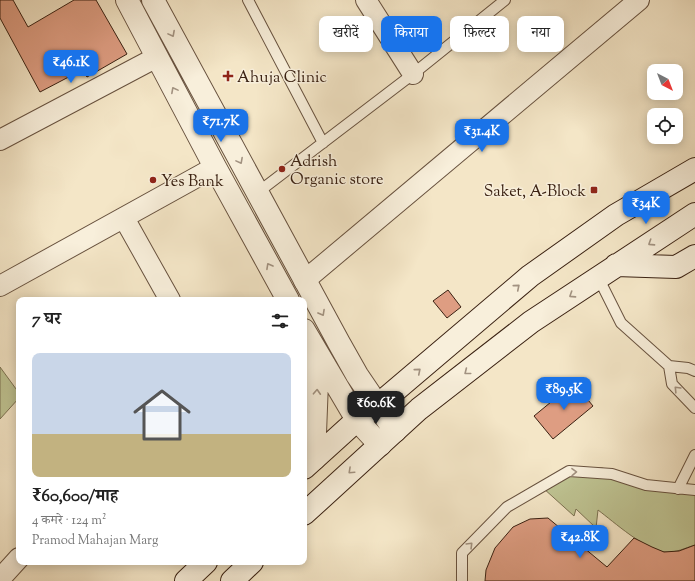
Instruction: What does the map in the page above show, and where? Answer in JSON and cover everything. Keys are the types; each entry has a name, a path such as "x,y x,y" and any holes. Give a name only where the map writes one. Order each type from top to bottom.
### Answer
{"main road":[{"path":"127,0 215,167 286,297"},
{"path":"154,0 304,282 357,375 378,405 387,438"},
{"path":"309,463 357,420 378,405 530,276 616,215 695,169"},
{"path":"307,511 419,410 531,322 695,214"},
{"path":"616,265 676,267 695,256"},
{"path":"307,336 357,420 387,438"},
{"path":"309,463 318,356"},
{"path":"186,581 203,565"},
{"path":"232,581 249,565"}],"street":[{"path":"366,0 413,74"},
{"path":"304,282 638,0"},
{"path":"0,140 157,57"},
{"path":"0,286 215,167"},
{"path":"124,218 168,297"},
{"path":"0,579 16,561"}],"lane":[{"path":"248,0 323,143"},
{"path":"257,193 413,74 505,0"},
{"path":"598,277 621,322 669,366 688,368 695,371"},
{"path":"669,366 672,384 695,408"},
{"path":"678,489 695,455"},
{"path":"462,581 462,553 507,507 569,471 612,474 646,485 695,490"}],"green space":[{"path":"0,367 16,389 16,401 0,419"},
{"path":"602,468 618,472 637,486 695,492 695,545 673,552 657,550 630,535 598,510 596,528 576,509 574,516 543,488 581,469"}],"building":[{"path":"0,0 13,0 28,27 74,0 96,0 127,54 87,77 82,70 40,92 0,18"},
{"path":"448,290 461,307 447,318 433,301"},
{"path":"574,383 593,406 553,439 534,416"},
{"path":"548,518 607,567 634,538 664,552 679,551 695,545 695,581 485,581 486,570 495,548 513,527 530,519"}],"place":[{"name":"Ahuja Clinic","path":"228,76"},
{"name":"Adrish Organic store","path":"282,169"},
{"name":"Yes Bank","path":"153,180"},
{"name":"Saket, A-Block","path":"594,190"}]}
